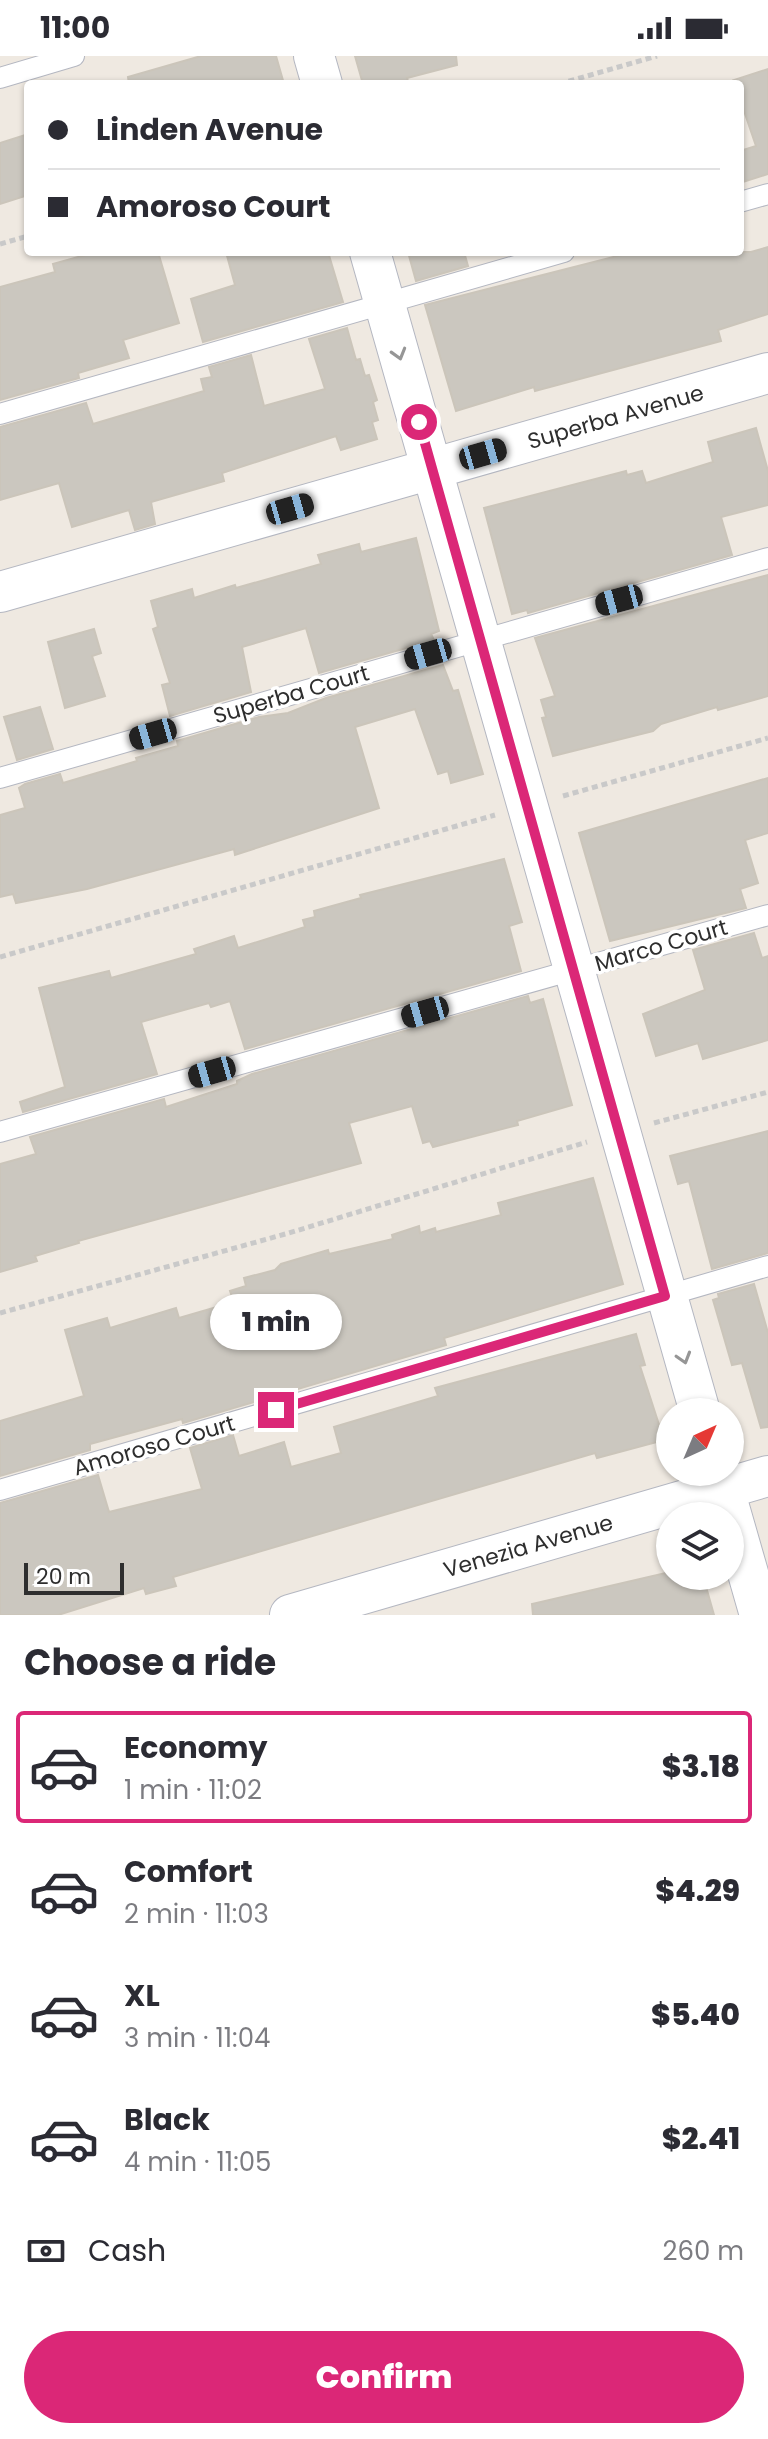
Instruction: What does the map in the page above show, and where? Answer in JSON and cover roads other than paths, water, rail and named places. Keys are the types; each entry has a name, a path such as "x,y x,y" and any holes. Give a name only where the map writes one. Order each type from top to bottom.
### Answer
{"street":[{"path":"314,56 321,80"},
{"path":"371,256 696,1398"},
{"name":"Superba Avenue","path":"0,592 768,373"},
{"name":"Venezia Avenue","path":"744,1478 768,1476"},
{"name":"Venezia Avenue","path":"290,1615 702,1486"},
{"path":"723,1486 760,1615"}],"lane":[{"path":"0,78 74,56"},
{"path":"744,201 768,194"},
{"path":"0,414 550,256"},
{"name":"Superba Court","path":"0,778 768,558"},
{"name":"Marco Court","path":"0,1132 768,915"},
{"name":"Amoroso Court","path":"0,1490 768,1266"}]}
